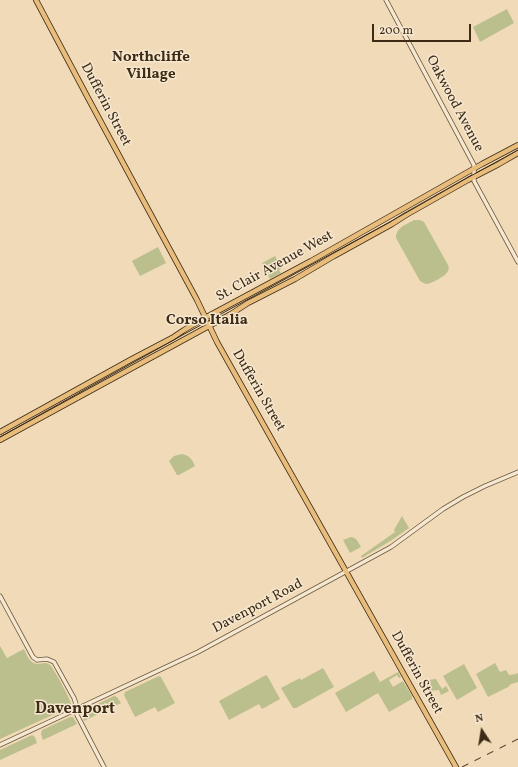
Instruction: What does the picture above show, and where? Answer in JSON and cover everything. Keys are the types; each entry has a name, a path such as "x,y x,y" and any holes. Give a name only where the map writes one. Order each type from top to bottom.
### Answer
{"main road":[{"name":"Dufferin Street","path":"36,0 206,318 220,347 456,767"},
{"name":"St. Clair Avenue West","path":"0,432 518,145"},
{"name":"St. Clair Avenue West","path":"0,440 244,305 295,279 518,153"}],"street":[{"name":"Oakwood Avenue","path":"386,0 472,160 475,168 474,181 518,262"},
{"name":"Davenport Road","path":"0,745 190,656 396,544 440,511 458,500 518,472"},
{"path":"0,596 34,659 47,659 54,662 74,698 77,715 104,767"}],"green space":[{"path":"507,9 514,23 480,42 473,27"},
{"path":"414,220 424,222 449,266 447,273 428,284 420,281 396,238 396,234 400,229"},
{"path":"158,247 166,263 140,276 132,261"},
{"path":"275,256 282,268 279,270 281,273 270,279 262,263"},
{"path":"182,454 190,458 195,466 177,475 169,461 174,456"},
{"path":"402,516 409,528 362,558 361,556 395,532 394,530"},
{"path":"351,537 356,539 361,547 350,553 343,540"},
{"path":"0,646 7,658 24,649 28,658 32,662 36,664 46,663 50,665 62,684 71,704 70,707 0,739"},
{"path":"495,663 500,672 506,670 509,675 518,673 518,682 511,684 488,697 476,674"},
{"path":"464,664 477,688 457,700 443,676"},
{"path":"323,668 334,687 296,708 293,708 281,688 300,678 301,680"},
{"path":"374,671 380,682 398,672 401,677 399,678 397,675 389,680 393,687 403,681 412,696 412,699 389,712 378,693 346,712 335,693"},
{"path":"266,675 280,699 262,709 259,704 229,720 219,701"},
{"path":"159,676 161,677 175,703 158,712 155,707 135,717 124,695 125,692"},
{"path":"436,679 442,689 446,686 449,691 441,695 439,690 429,691 428,680"},
{"path":"114,696 117,697 121,703 84,721 82,714 83,711"},
{"path":"73,717 77,724 43,740 41,734 42,730"},
{"path":"32,735 35,737 37,743 0,760 0,750"}],"tram line":[{"path":"0,437 518,150"}],"railway":[{"path":"462,767 518,739"}],"district":[{"name":"Northcliffe Village","path":"151,66"},
{"name":"Corso Italia","path":"207,321"},
{"name":"Davenport","path":"75,710"}]}
